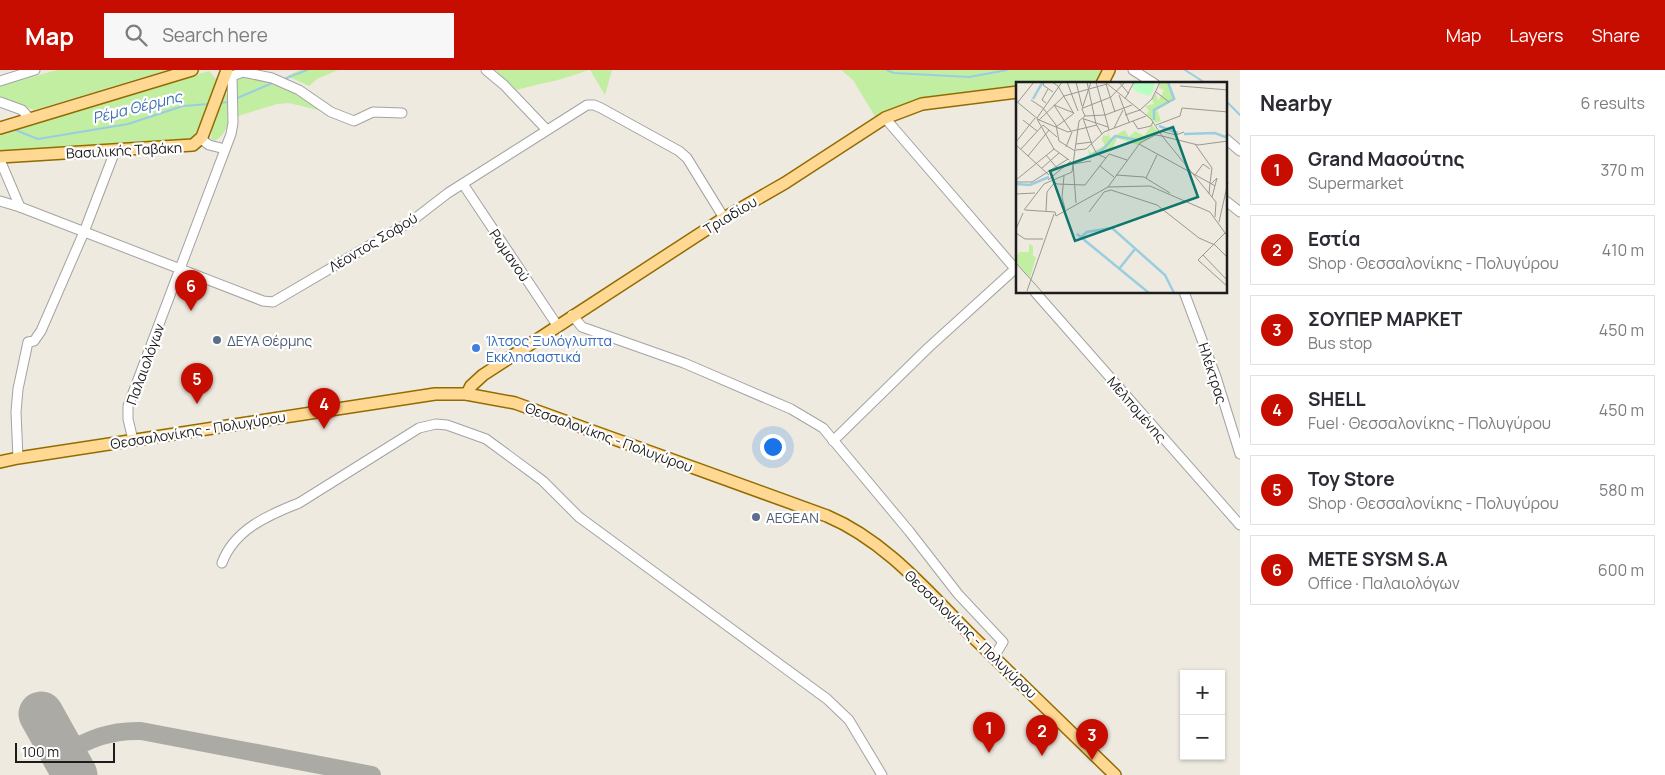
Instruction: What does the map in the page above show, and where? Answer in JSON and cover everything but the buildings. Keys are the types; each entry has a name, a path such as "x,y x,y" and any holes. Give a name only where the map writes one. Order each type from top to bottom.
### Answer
{"main road":[{"path":"0,128 192,70"},
{"name":"Βασιλικής Ταβάκη","path":"0,158 188,147 196,144 201,139 227,70"},
{"path":"1106,80 1115,70"},
{"name":"Τριαδίου","path":"467,394 471,386 482,375 572,315 886,118 922,104 1016,92"},
{"name":"Θεσσαλονίκης - Πολυγύρου","path":"0,462 435,394 467,394 527,407 845,524 882,549 1115,775"}],"street":[{"path":"0,81 35,70"},
{"path":"256,70 299,90 331,112 354,121 373,112 402,113"},
{"path":"486,70 504,85 546,129"},
{"path":"1133,70 1152,82"},
{"name":"Παλαιολόγων","path":"133,440 128,418 128,406 225,149 233,123 232,76 239,72 268,77"},
{"path":"0,102 22,110 26,120"},
{"name":"Λέοντος Σοφού","path":"0,201 263,301 273,302 414,220 463,184 546,129 587,105 594,105 679,151 687,158 724,218"},
{"path":"833,441 928,348 1016,271 886,118"},
{"path":"201,139 209,146 225,149"},
{"path":"1228,141 1240,151"},
{"path":"18,458 16,412 18,389 28,342 34,341 41,332 84,232 115,151"},
{"path":"0,158 20,207"},
{"path":"0,186 9,180"},
{"name":"Ρωμανού","path":"463,184 557,325"},
{"path":"1228,203 1240,212"},
{"name":"Μελπομένης","path":"1037,294 1240,525"},
{"name":"Ηλέκτρας","path":"1185,294 1216,377 1240,454"},
{"path":"572,315 582,327 684,364 791,409 824,428 958,594 1003,642 994,657"},
{"path":"222,563 227,549 238,537 258,522 277,511 299,502 419,428 436,424 447,425 486,438 543,480 580,517 827,700 848,720 882,775"}],"green space":[{"path":"57,70 167,70 34,110 0,98 0,86"},
{"path":"300,70 338,70 317,79 309,86 287,76"},
{"path":"495,70 588,70 517,90"},
{"path":"590,70 612,70 605,95"},
{"path":"841,70 1106,70 1097,82 1016,82 1016,88 913,100 876,118 853,80"},
{"path":"209,71 216,79 213,93 202,122 188,140 0,151 0,134"},
{"path":"241,76 284,88 304,98 322,111 289,103 277,104 238,116 236,79"},
{"path":"224,92 230,103 230,118 220,138 214,141 211,139 213,122"}],"waterway":[{"name":"Ρέμα Θέρμης","path":"284,79 307,70"},
{"name":"Ρέμα Θέρμης","path":"887,70 894,73 969,77 1007,70"},
{"path":"1185,70 1204,82"},
{"name":"Ρέμα Θέρμης","path":"235,99 275,82"},
{"name":"Ρέμα Θέρμης","path":"219,103 229,102"},
{"path":"1228,103 1240,115"},
{"name":"Ρέμα Θέρμης","path":"13,129 38,139 128,124 183,106 209,104"}],"taxiway":[{"path":"63,754 100,736 119,732 141,731 372,775"}],"runway":[{"path":"41,714 75,775"}],"place":[{"name":"METE SYSM S.A","path":"191,311"},
{"name":"ΔΕΥΑ Θέρμης","path":"217,340"},
{"name":"Ίλτσος Ξυλόγλυπτα Εκκλησιαστικά","path":"476,348"},
{"name":"Toy Store","path":"197,404"},
{"name":"SHELL","path":"324,429"},
{"name":"AEGEAN","path":"756,517"},
{"name":"Grand Μασούτης","path":"989,753"},
{"name":"Εστία","path":"1042,756"},
{"name":"ΣΟΥΠΕΡ ΜΑΡΚΕΤ","path":"1092,760"}]}
